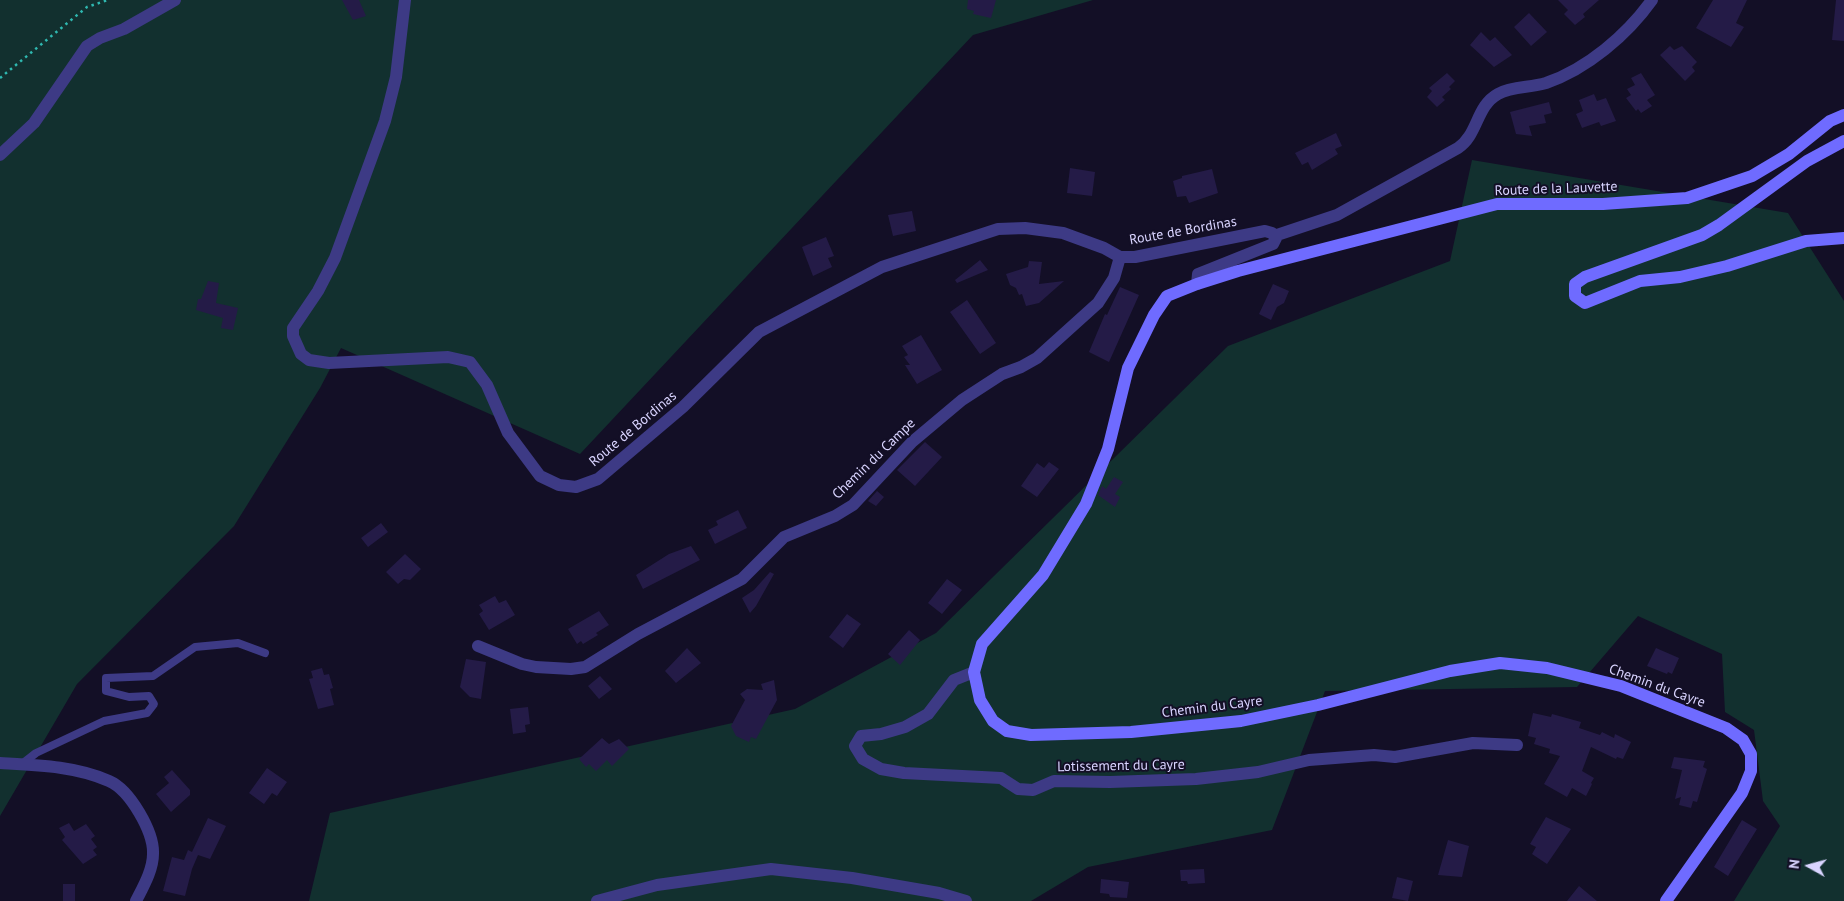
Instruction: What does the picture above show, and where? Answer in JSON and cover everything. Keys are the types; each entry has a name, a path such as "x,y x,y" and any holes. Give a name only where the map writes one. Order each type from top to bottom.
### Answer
{"street":[{"path":"0,155 34,123 87,46 100,38 124,29 175,0"},
{"name":"Route de Bordinas","path":"405,0 396,77 385,121 335,258 318,291 293,328 296,345 301,354 309,360 329,363 448,357 470,362 487,385 508,433 540,476 548,482 576,487 598,479 683,407 759,332 882,267 979,234 998,229 1025,228 1063,233 1104,248 1120,257 1134,257 1189,244 1265,231 1274,236"},
{"path":"1197,284 1198,274 1273,244 1274,236 1337,215 1458,148 1471,135 1486,104 1497,94 1545,83 1576,70 1610,45 1652,0"},
{"name":"Route de la Lauvette","path":"1197,284 1238,271 1497,204 1603,204 1687,198 1728,185 1769,167 1818,133 1830,121 1844,115"},
{"path":"1844,141 1807,162 1702,235 1585,276 1575,284 1575,296 1585,303 1640,281 1680,277 1727,266 1806,241 1844,238"},
{"name":"Chemin du Campe","path":"478,646 522,664 536,667 571,669 585,667 638,634 742,579 784,537 835,516 853,504 912,442 962,400 1002,374 1021,367 1037,358 1098,303 1114,278 1120,257"},
{"name":"Chemin du Cayre","path":"1197,284 1167,296 1154,315 1128,368 1108,449 1086,504 1043,575 982,644 974,672 980,700 993,721 1007,731 1032,735 1131,732 1241,721 1318,705 1450,672 1500,663 1547,668 1621,686 1726,728 1743,740 1751,754 1751,771 1742,792 1666,901"},
{"name":"Lotissement du Cayre","path":"974,672 954,680 928,714 905,727 881,734 861,736 856,746 862,759 880,769 896,772 1001,778 1018,789 1033,790 1054,781 1110,782 1196,779 1258,772 1309,760 1374,755 1395,757 1473,743 1517,745"},
{"path":"0,763 51,766 85,773 111,782 126,794 144,822 153,854 146,879 136,901"},
{"path":"597,901 657,885 771,869 852,878 939,893 966,901"}],"lane":[{"path":"22,764 36,753 104,720 147,713 154,704 149,696 129,697 106,691 106,678 153,676 195,647 238,644 265,653"}],"path":[{"path":"0,78 87,7 108,0"}],"green space":[{"path":"0,0 1093,0 973,35 580,454 341,348 320,388 234,526 77,684 0,816"},
{"path":"1472,160 1788,213 1844,301 1844,901 1734,901 1780,826 1763,801 1754,730 1725,712 1722,654 1638,616 1577,687 1325,691 1272,830 1088,867 1031,901 309,901 330,813 795,709 936,633 1228,346 1450,261"}],"building":[{"path":"342,0 359,0 366,16 353,20"},
{"path":"968,0 996,0 991,18 973,14 974,11 967,9"},
{"path":"1558,0 1599,0 1583,14 1585,17 1575,25 1564,14 1568,10"},
{"path":"1713,0 1747,0 1736,23 1744,27 1731,47 1696,28"},
{"path":"1836,0 1844,0 1844,41 1832,40"},
{"path":"1529,13 1547,32 1531,46 1514,27"},
{"path":"1481,32 1490,41 1495,37 1512,55 1494,67 1470,45"},
{"path":"1670,46 1674,50 1682,46 1697,62 1692,67 1695,71 1685,81 1660,55"},
{"path":"1447,73 1455,81 1449,87 1451,89 1442,97 1445,100 1437,107 1427,97 1432,91 1429,88"},
{"path":"1641,73 1655,95 1647,100 1652,106 1641,113 1638,109 1636,111 1626,98 1631,95 1627,89 1635,85 1631,78"},
{"path":"1594,94 1597,101 1606,98 1616,121 1601,126 1599,122 1582,128 1576,114 1583,111 1579,100"},
{"path":"1549,102 1552,113 1544,115 1546,123 1529,126 1532,136 1516,134 1510,112"},
{"path":"1336,133 1342,146 1335,149 1338,154 1312,170 1308,162 1302,165 1295,153"},
{"path":"1070,168 1095,172 1092,196 1067,193"},
{"path":"1212,169 1218,193 1189,203 1186,196 1177,197 1173,181 1182,178 1182,176"},
{"path":"912,211 916,231 893,236 888,215"},
{"path":"826,237 834,256 828,258 832,267 813,276 802,247"},
{"path":"980,260 988,270 957,283 955,280"},
{"path":"1029,261 1042,262 1039,284 1064,281 1039,303 1026,306 1022,294 1019,295 1016,288 1010,285 1006,274 1028,267"},
{"path":"208,281 219,283 216,303 238,308 233,330 221,328 223,318 196,310 198,299 201,299"},
{"path":"1273,284 1289,291 1284,303 1277,307 1271,320 1259,314"},
{"path":"1120,287 1139,295 1109,362 1089,352 1105,314 1107,315"},
{"path":"967,300 996,343 980,354 950,312"},
{"path":"921,335 942,370 917,384 905,365 910,365 904,357 908,355 902,346"},
{"path":"925,442 942,457 915,486 897,470"},
{"path":"1049,462 1059,469 1037,497 1021,486 1037,463 1044,468"},
{"path":"1114,477 1123,482 1115,494 1120,497 1115,507 1098,495 1102,486 1106,489"},
{"path":"877,491 884,497 876,506 868,501"},
{"path":"738,510 747,528 715,544 708,530 718,525 716,521"},
{"path":"381,523 388,532 368,547 361,538"},
{"path":"691,546 700,560 643,589 636,575 669,554"},
{"path":"405,554 421,569 410,580 404,579 398,584 386,572"},
{"path":"770,572 774,574 750,613 742,598 754,590"},
{"path":"947,579 962,590 942,614 928,603"},
{"path":"495,596 499,603 506,600 515,615 489,630 479,614 483,611 479,605"},
{"path":"599,611 609,625 596,633 598,635 583,644 581,641 577,644 568,629"},
{"path":"847,614 861,624 843,648 829,637"},
{"path":"909,630 920,640 900,665 888,654"},
{"path":"687,648 701,663 676,683 665,671"},
{"path":"1656,648 1679,658 1672,674 1668,672 1667,674 1647,666"},
{"path":"466,659 486,662 481,699 470,697 460,687"},
{"path":"322,668 324,675 329,674 333,688 330,689 334,705 318,709 309,679 313,678 311,671"},
{"path":"600,676 612,689 599,699 588,686"},
{"path":"774,680 777,700 756,739 751,737 749,742 736,736 731,726 745,700 740,694 747,689 763,690 761,684"},
{"path":"528,707 530,724 525,725 526,732 513,734 510,709"},
{"path":"1533,713 1551,717 1552,714 1581,722 1579,728 1600,735 1602,732 1614,738 1615,734 1631,742 1623,759 1617,757 1616,759 1591,747 1582,771 1594,778 1592,784 1586,796 1572,788 1567,797 1544,784 1560,756 1549,753 1550,749 1534,744 1536,738 1528,736"},
{"path":"602,738 609,744 619,739 629,749 612,766 607,760 596,771 589,764 586,767 579,759"},
{"path":"1674,757 1705,761 1703,767 1707,769 1697,802 1693,801 1691,808 1679,805 1681,797 1675,799 1682,770 1671,768"},
{"path":"267,768 287,782 277,796 272,793 264,804 249,793"},
{"path":"172,770 190,790 190,795 171,812 156,794 169,783 164,777"},
{"path":"1546,817 1571,829 1547,864 1532,854 1536,847 1530,844"},
{"path":"208,818 226,826 210,859 198,855 185,896 163,891 172,857 184,860 188,850 192,852"},
{"path":"1742,820 1757,829 1728,876 1714,867"},
{"path":"69,823 74,831 86,824 95,836 91,839 97,847 93,850 97,855 83,864 62,840 65,837 59,828"},
{"path":"1448,840 1469,846 1462,877 1438,875"},
{"path":"1204,869 1205,883 1188,884 1187,881 1181,881 1180,870"},
{"path":"1397,877 1413,881 1408,901 1392,898"},
{"path":"1101,879 1129,882 1127,898 1110,897 1109,894 1100,893"},
{"path":"63,884 75,884 75,901 63,901"},
{"path":"1579,886 1597,901 1567,901"}]}
